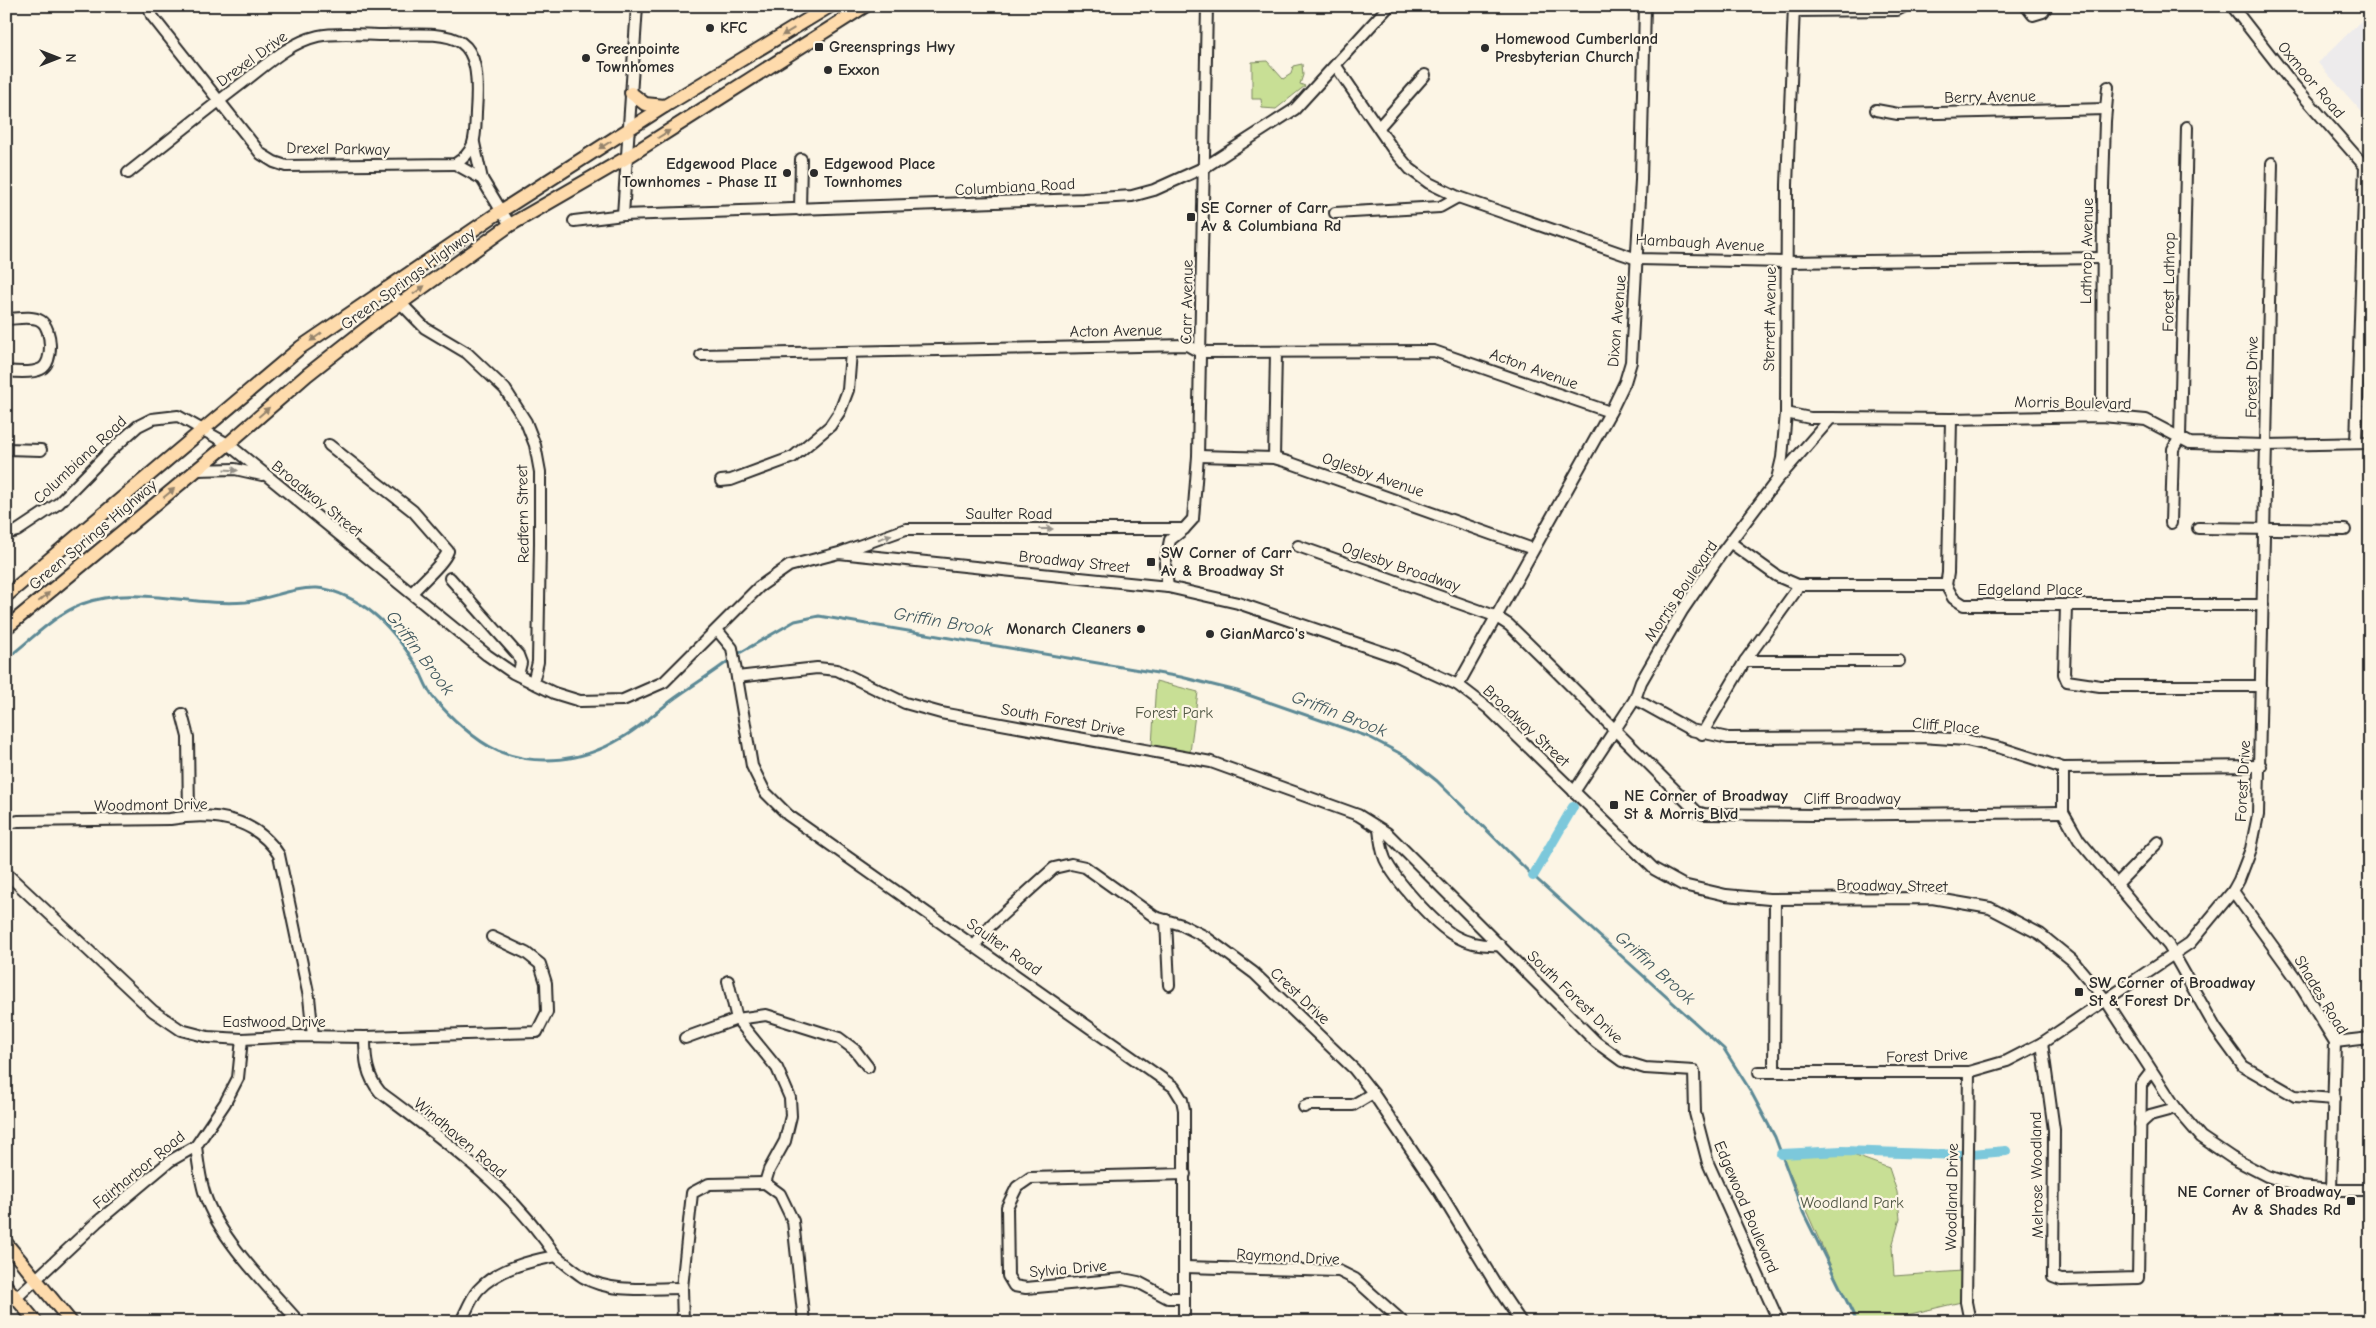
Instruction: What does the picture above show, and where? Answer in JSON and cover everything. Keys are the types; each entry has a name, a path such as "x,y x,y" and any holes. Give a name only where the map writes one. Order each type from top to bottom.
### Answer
{"main road":[{"name":"Green Springs Highway","path":"6,596 301,347 501,211 665,106 830,6"},
{"name":"Green Springs Highway","path":"6,628 228,444 307,375 401,303 510,225 626,158 865,6"},
{"path":"631,93 645,104 665,106"},
{"path":"6,1243 71,1322"},
{"path":"6,1286 36,1322"}],"street":[{"name":"Drexel Parkway","path":"148,6 158,24 218,102 261,154 274,162 286,166 455,164 466,158"},
{"path":"623,215 638,6"},
{"name":"Carr Avenue","path":"1168,587 1165,564 1170,540 1184,530 1192,519 1198,456 1207,6"},
{"name":"Columbiana Road","path":"574,221 623,215 800,210 1132,196 1154,190 1205,167 1295,109 1389,6"},
{"name":"Dixon Avenue","path":"1458,685 1626,382 1631,362 1641,180 1645,6"},
{"path":"1794,8 1897,10 1905,6"},
{"path":"2026,6 2033,15 2043,12 2047,6"},
{"name":"Oxmoor Road","path":"2232,6 2292,83 2367,168"},
{"name":"Sterrett Avenue","path":"1777,480 1782,458 1786,413 1786,262 1794,8"},
{"name":"Drexel Drive","path":"128,173 292,45 318,36 437,34 459,41 474,58 478,82 474,143 482,179"},
{"name":"Hambaugh Avenue","path":"1336,66 1392,148 1410,169 1429,183 1458,197 1637,258 1786,262 2102,258"},
{"path":"1379,127 1425,75"},
{"name":"Lathrop Avenue","path":"2102,416 2102,258 2108,88"},
{"name":"Berry Avenue","path":"1876,110 1898,114 2106,109"},
{"name":"Forest Lathrop","path":"2171,523 2173,449 2180,437 2188,127"},
{"name":"Drexel Drive","path":"466,158 474,143"},
{"path":"800,159 800,210"},
{"name":"Forest Drive","path":"1759,1072 1969,1072 2007,1061 2042,1043 2105,999 2174,956 2190,943 2233,891 2253,840 2258,815 2261,766 2272,163"},
{"name":"Drexel Parkway","path":"455,164 482,179"},
{"path":"2356,443 2367,168"},
{"path":"482,179 510,225"},
{"path":"1335,213 1440,207 1458,197"},
{"name":"Redfern Street","path":"386,288 425,328 467,353 505,389 526,422 535,446 540,472 540,543 538,662 533,683"},
{"path":"6,319 33,318 41,321 49,331 51,344 47,364 41,369 6,371"},
{"name":"Acton Avenue","path":"701,354 1190,345 1200,352 1434,351 1610,412"},
{"path":"721,481 731,480 793,457 830,426 840,411 848,390 851,352"},
{"path":"1274,458 1276,352"},
{"name":"Morris Boulevard","path":"1786,413 1810,418 1951,419 2102,416 2146,420 2190,443 2266,445 2370,443"},
{"name":"Columbiana Road","path":"6,534 17,531 59,503 108,453 138,426 152,419 178,416 202,430"},
{"name":"Morris Boulevard","path":"1574,792 1615,730 1622,715 1635,699 1641,682 1682,611 1721,554 1777,480 1831,418"},
{"path":"1731,543 1777,576 1798,585 1946,585 1948,573 1951,419"},
{"name":"Broadway Street","path":"202,430 228,444 264,476 412,593 486,655 533,683 580,701 623,700 664,682 759,588 788,566 839,553 1168,587 1238,602 1397,657 1458,685 1488,708 1654,869 1683,885 1726,895 1774,899 1932,898 1990,908 2040,934 2072,960 2105,999 2176,1108 2201,1137 2232,1158 2267,1176 2301,1187 2331,1190 2370,1190"},
{"path":"329,445 413,511 448,551 445,560 428,573 412,593"},
{"path":"6,449 41,450"},
{"name":"Oglesby Avenue","path":"1198,456 1274,458 1401,500 1533,548"},
{"path":"197,470 235,469 264,476"},
{"path":"2198,528 2345,530"},
{"name":"Saulter Road","path":"839,553 906,529 1184,530"},
{"name":"Oglesby Broadway","path":"1298,546 1495,616 1509,625 1615,730"},
{"path":"450,578 518,656 521,663 518,675"},
{"path":"1702,734 1745,661 1795,592 1798,585"},
{"name":"Edgeland Place","path":"1946,585 1953,598 1964,605 2263,605"},
{"path":"2066,606 2064,674 2067,681 2100,686 2261,686"},
{"name":"Saulter Road","path":"717,630 732,648 752,766 765,792 788,815 1174,1086 1182,1100 1184,1110 1184,1322"},
{"path":"1745,661 1899,661"},
{"name":"South Forest Drive","path":"736,672 817,668 837,670 905,703 941,714 1211,762 1358,815 1379,829 1500,945 1596,1042 1622,1061 1644,1068 1694,1072"},
{"name":"Cliff Place","path":"1635,699 1691,730 1702,734 1728,738 1921,737 1966,740 2001,748 2063,768 2261,766"},
{"path":"182,714 188,737 189,816"},
{"name":"Cliff Broadway","path":"1615,730 1697,812 1704,814 1854,815 2063,812"},
{"path":"2063,768 2063,812 2079,840 2169,946 2216,1029 2243,1066 2295,1096 2334,1099"},
{"name":"Woodmont Drive","path":"6,824 18,821 170,819 189,816 243,822 270,841 279,855 309,997 313,1036"},
{"path":"1379,829 1380,843 1392,871 1442,927 1455,936 1473,944 1500,945"},
{"path":"2117,884 2158,842"},
{"name":"Crest Drive","path":"975,945 990,925 1054,868 1071,864 1085,867 1120,890 1149,913 1182,925 1204,936 1254,973 1341,1055 1373,1093 1439,1191 1521,1322"},
{"name":"Eastwood Drive","path":"6,874 153,1011 181,1030 208,1037 242,1039 537,1032 547,1012 546,983 540,964 526,953 492,937"},
{"name":"Shades Road","path":"2233,891 2290,969 2335,1042 2331,1190"},
{"path":"1774,899 1774,1072"},
{"path":"1166,920 1169,985"},
{"path":"728,981 738,1019 777,1068 790,1098 791,1116 785,1141 769,1170 765,1184"},
{"path":"685,1038 738,1019 766,1015 839,1038 854,1050 868,1067"},
{"name":"Windhaven Road","path":"365,1037 366,1064 371,1082 380,1092 455,1149 494,1184 541,1234 556,1256 584,1278 601,1285 620,1288 682,1288"},
{"path":"2335,1042 2370,1038"},
{"name":"Fairharbor Road","path":"16,1298 98,1222 170,1161 196,1146 225,1103 238,1078 242,1039"},
{"name":"Melrose Woodland","path":"2042,1043 2054,1130 2053,1277 2062,1280 2138,1278 2140,1124"},
{"name":"Edgewood Boulevard","path":"1694,1072 1695,1113 1708,1163 1779,1322"},
{"name":"Woodland Drive","path":"1969,1072 1966,1302 1970,1322"},
{"path":"2140,1124 2141,1085 2151,1072"},
{"path":"1304,1107 1309,1105 1353,1105 1373,1093"},
{"path":"2140,1124 2150,1115 2176,1108"},
{"path":"196,1146 205,1197 216,1218 232,1244 299,1322"},
{"name":"Sylvia Drive","path":"1184,1298 1168,1298 1138,1282 1123,1280 1026,1288 1014,1286 1008,1276 1006,1253 1007,1208 1017,1187 1030,1178 1185,1174"},
{"path":"683,1322 682,1288 692,1192 709,1184 765,1184 780,1194 793,1221 804,1322"},
{"path":"461,1322 477,1291 499,1274 528,1261 556,1256"},
{"name":"Raymond Drive","path":"1184,1267 1339,1271 1355,1279 1403,1322"}],"shaded area":[{"path":"2370,12 2370,121 2318,63"}],"green space":[{"path":"1267,61 1283,79 1291,74 1293,66 1302,64 1303,75 1300,84 1305,86 1276,109 1262,108 1261,99 1252,99 1252,62"},
{"name":"Forest Park","path":"1156,681 1198,692 1190,752 1152,746"},
{"name":"Woodland Park","path":"1842,1151 1889,1168 1897,1192 1900,1218 1892,1247 1894,1276 1962,1271 1961,1302 1894,1318 1895,1322 1857,1322 1781,1154"}],"waterway":[{"name":"Griffin Brook","path":"6,659 62,615 82,604 102,598 142,596 225,603 246,602 299,589 324,589 355,601 380,619 415,663 433,697 446,712 480,741 489,747 513,756 545,760 576,757 620,739 731,659"},
{"name":"Griffin Brook","path":"736,655 795,621 819,616 1181,677 1237,691 1369,737 1407,757 1437,781 1530,873 1724,1049 1750,1090 1775,1137 1803,1212 1857,1322"},
{"path":"1533,876 1573,807"},
{"path":"1781,1154 1842,1151 1961,1155 2006,1151"}],"place":[{"name":"KFC","path":"710,28"},
{"name":"Greensprings Hwy","path":"819,47"},
{"name":"Homewood Cumberland Presbyterian Church","path":"1485,48"},
{"name":"Greenpointe Townhomes","path":"586,58"},
{"name":"Exxon","path":"828,70"},
{"name":"Edgewood Place Townhomes - Phase II","path":"787,173"},
{"name":"Edgewood Place Townhomes","path":"814,173"},
{"name":"SE Corner of Carr Av & Columbiana Rd","path":"1191,217"},
{"name":"SW Corner of Carr Av & Broadway St","path":"1151,562"},
{"name":"Monarch Cleaners","path":"1141,629"},
{"name":"GianMarco's","path":"1210,634"},
{"name":"NE Corner of Broadway St & Morris Blvd","path":"1614,805"},
{"name":"SW Corner of Broadway St & Forest Dr","path":"2079,992"},
{"name":"NE Corner of Broadway Av & Shades Rd","path":"2351,1201"}]}
